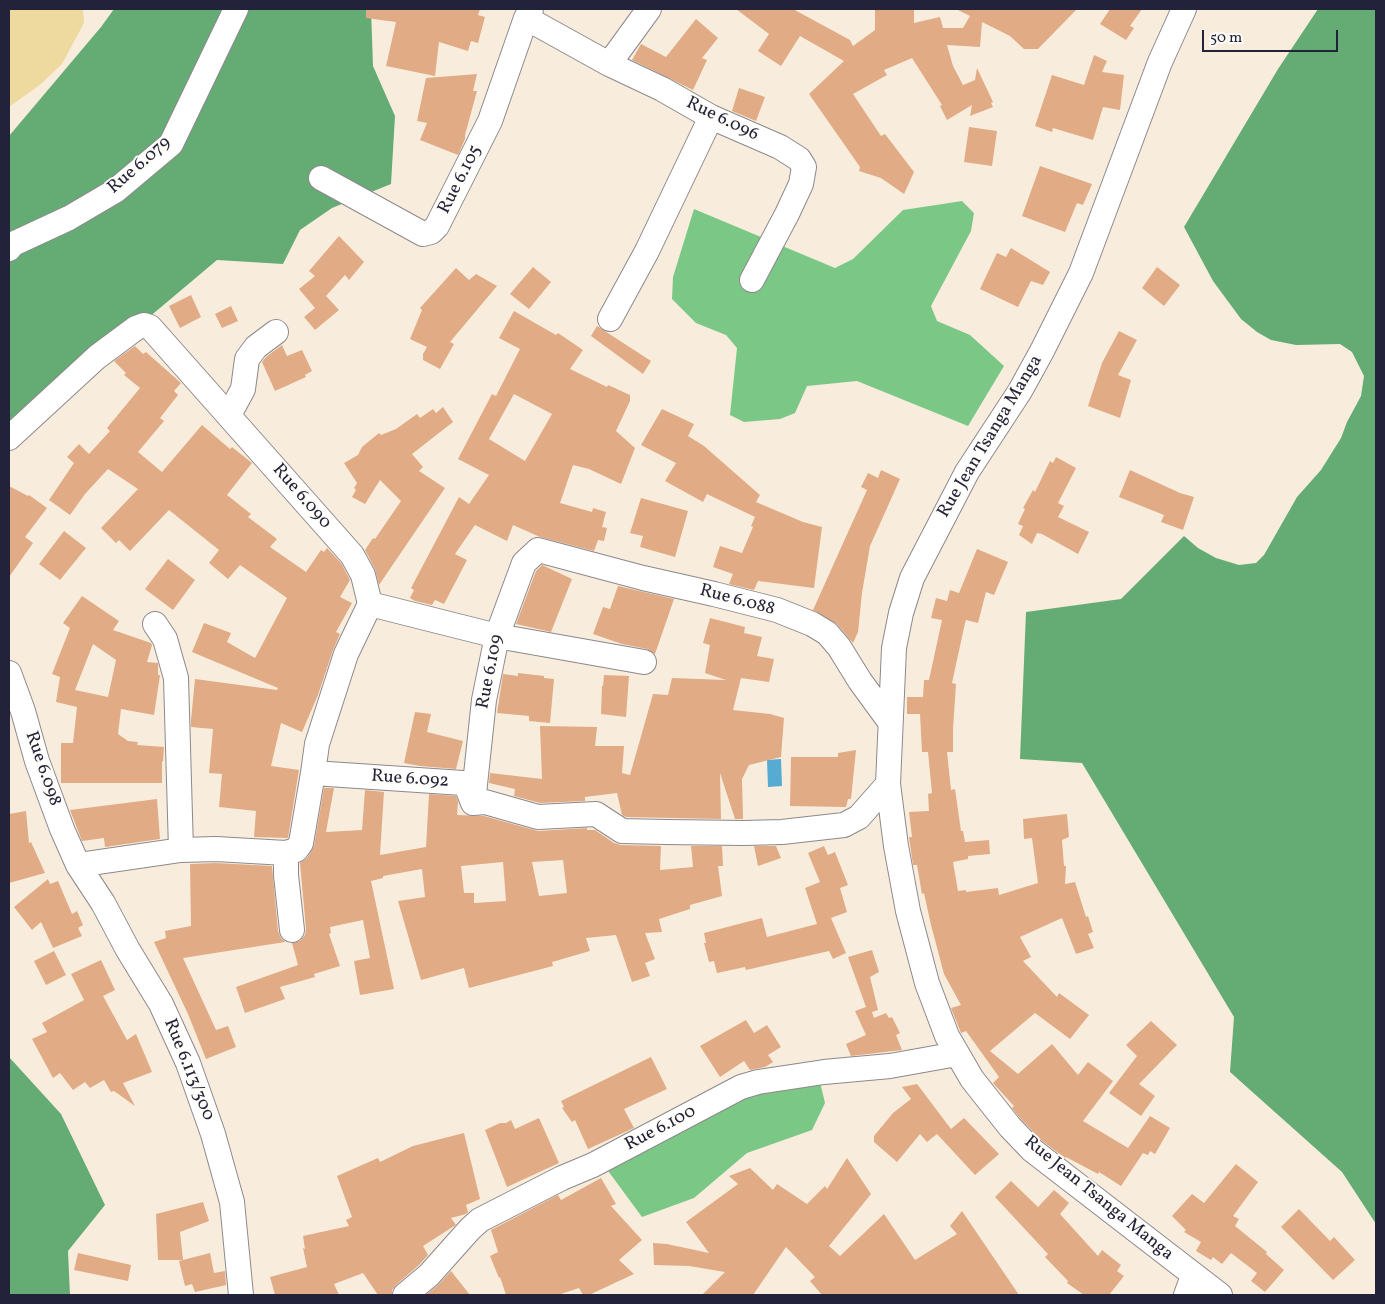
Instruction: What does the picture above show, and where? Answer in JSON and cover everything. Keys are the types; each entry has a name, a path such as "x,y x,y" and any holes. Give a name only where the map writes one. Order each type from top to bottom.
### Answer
{"street":[{"name":"Rue 6.079","path":"9,249 13,244 69,218 115,191 171,144 236,9"},
{"path":"608,64 649,9"},
{"name":"Rue Jean Tsanga Manga","path":"1184,9 1160,62 1081,273 1029,375 967,472 912,578 900,613 894,648 888,784 896,846 908,911 927,983 947,1036 972,1079 1010,1128 1032,1150 1190,1285 1220,1295"},
{"name":"Rue 6.096","path":"529,13 608,64 662,89 712,117 780,147 799,159 804,167 800,184 752,280"},
{"name":"Rue 6.105","path":"321,178 423,234 431,232 437,226 490,121 529,13"},
{"path":"610,319 647,251 712,117"},
{"name":"Rue 6.090","path":"9,438 97,357 136,328 144,325 150,327 352,555 363,575 370,604"},
{"path":"229,415 243,389 247,359 256,347 276,332"},
{"name":"Rue 6.088","path":"538,550 643,578 777,610 812,624 827,633 839,647 860,681 890,722"},
{"name":"Rue 6.109","path":"473,803 484,700 496,636 524,563 538,550"},
{"path":"78,865 181,850 216,849 286,853 296,850 301,843 317,744 346,654 370,604 496,636 644,662"},
{"path":"155,624 164,639 176,678 181,850"},
{"name":"Rue 6.098","path":"9,673 23,711 37,761 62,829 78,865"},
{"name":"Rue 6.092","path":"313,773 463,783 473,803"},
{"path":"473,803 484,802 538,817 596,814 622,831 782,832 834,827 852,822 859,817 888,784"},
{"path":"286,853 286,875 292,930"},
{"name":"Rue 6.113/300","path":"78,865 103,903 128,950 162,1004 188,1063 213,1134 232,1202 241,1295"},
{"name":"Rue 6.100","path":"405,1295 430,1275 480,1220 562,1178 593,1165 741,1086 824,1072 890,1066 957,1054"}],"green space":[{"path":"114,9 371,9 373,66 395,116 391,184 332,208 300,230 283,264 217,260 9,435 9,136"},
{"path":"1318,9 1376,9 1376,1224 1342,1172 1230,1072 1234,1017 1082,763 1020,759 1026,612 1121,599 1184,536 1198,548 1216,558 1239,565 1256,563 1264,555 1297,497 1321,470 1341,438 1361,396 1364,376 1352,352 1340,344 1296,345 1271,340 1241,319 1213,281 1184,227 1278,69"},
{"path":"962,201 974,213 971,231 931,306 937,321 970,335 1004,366 968,426 857,381 807,386 795,413 780,419 744,422 730,415 737,348 726,335 696,323 672,299 673,277 694,209 835,268 853,259 903,210"},
{"path":"9,1057 61,1114 105,1205 68,1251 70,1295 9,1295"},
{"path":"819,1078 825,1103 812,1130 747,1153 694,1198 642,1217 603,1164 747,1089"}],"sand":[{"path":"9,9 78,9 83,10 84,23 62,64 41,84 9,107"}],"water":[{"path":"781,759 782,786 768,787 767,760"}],"building":[{"path":"366,9 480,9 478,15 485,17 478,43 471,41 468,51 439,42 435,76 386,66 396,22 366,18"},
{"path":"736,9 793,9 850,40 853,46 875,30 875,9 914,9 914,23 940,17 943,28 963,28 970,16 956,9 1077,9 1038,49 1024,49 1010,36 982,22 980,47 947,45 953,66 963,85 975,80 977,68 993,102 991,103 993,107 970,116 972,105 947,120 940,106 942,105 912,58 884,70 887,75 853,94 881,136 885,134 914,172 904,194 881,178 859,171 860,167 809,94 844,61 800,36 781,66 758,51 769,34"},
{"path":"1110,9 1142,9 1130,26 1134,28 1126,40 1100,24"},
{"path":"696,19 718,38 702,58 707,60 693,90 632,60 641,44 666,57"},
{"path":"1094,55 1107,61 1102,72 1124,75 1120,110 1103,107 1093,140 1053,128 1052,132 1035,126 1052,75 1084,85"},
{"path":"477,74 473,91 477,91 465,139 458,155 420,140 427,123 417,121 426,78"},
{"path":"739,88 765,97 756,121 732,111"},
{"path":"969,127 997,131 992,166 964,162"},
{"path":"1040,166 1092,184 1083,205 1077,203 1065,232 1022,216"},
{"path":"339,236 364,262 349,280 345,275 326,296 339,310 315,330 304,317 315,308 299,289 315,276 309,271"},
{"path":"1011,248 1050,272 1043,285 1031,281 1018,307 980,289 997,253 1006,257"},
{"path":"533,267 551,282 529,309 510,294"},
{"path":"1157,267 1180,285 1164,306 1142,288"},
{"path":"456,268 469,280 476,274 497,286 450,342 454,344 440,369 423,360 423,354 427,347 410,339 422,310 420,308"},
{"path":"191,295 201,317 180,328 169,306"},
{"path":"231,306 238,321 222,328 215,314"},
{"path":"514,311 556,335 558,333 583,350 570,369 607,387 608,385 630,395 630,401 616,431 635,448 621,484 589,469 573,465 560,503 592,512 593,508 606,512 602,527 607,528 604,541 598,540 594,551 540,537 513,525 507,541 475,525 455,554 467,560 444,604 435,600 432,605 415,601 410,598 414,590 411,588 459,497 469,504 489,475 458,459 492,394 496,396 520,349 499,338","holes":["514,394 552,414 525,461 489,439"]},
{"path":"597,326 651,361 643,374 591,336"},
{"path":"1119,331 1137,340 1118,375 1131,380 1120,418 1088,406 1102,363"},
{"path":"282,345 287,356 302,350 312,371 305,375 306,377 275,391 262,362"},
{"path":"135,346 143,354 146,352 181,383 174,391 178,395 160,418 164,421 138,452 162,472 202,425 230,449 232,447 252,463 227,495 251,514 248,517 277,539 270,547 306,572 321,550 324,552 327,548 341,563 350,580 340,597 352,603 336,632 340,634 318,695 302,732 281,723 271,766 299,770 288,838 254,837 256,811 219,807 222,774 209,773 213,729 191,727 195,679 277,690 278,688 192,652 204,623 231,633 227,642 255,658 287,598 240,565 228,579 209,563 219,550 169,510 130,551 119,540 116,543 101,528 138,489 108,469 85,494 70,515 49,500 74,463 67,457 79,444 89,454 110,431 107,428 140,388 124,375 126,373 114,361"},
{"path":"443,407 453,422 412,454 423,467 419,471 445,488 379,585 375,569 365,550 373,538 375,539 401,501 380,480 365,504 352,497 357,483 344,463 358,455 362,447 379,433 381,435 396,429 417,414 420,418 433,409 436,413"},
{"path":"662,409 694,424 688,436 704,446 760,495 756,502 803,522 822,527 814,588 758,581 754,590 729,584 733,574 713,567 720,546 742,553 753,527 751,526 755,517 707,494 703,502 665,481 676,463 641,445"},
{"path":"1056,457 1076,468 1058,503 1064,506 1058,517 1089,532 1078,554 1042,534 1037,533 1032,544 1019,535 1023,526 1018,524 1025,509 1023,508 1033,490 1035,492 1050,461 1053,463"},
{"path":"881,470 900,479 870,546 858,632 853,643 837,624 813,610 867,490 861,487 868,473 878,478"},
{"path":"1130,470 1180,493 1194,497 1183,530 1161,522 1164,515 1119,497"},
{"path":"9,486 29,495 47,508 25,537 33,543 9,577"},
{"path":"641,498 688,511 675,557 640,547 643,536 630,533"},
{"path":"64,531 86,548 60,580 39,564"},
{"path":"977,549 1008,562 994,595 986,592 978,623 966,620 952,683 956,684 953,752 947,752 951,790 955,789 961,831 963,831 965,842 989,840 990,854 968,856 968,859 953,862 958,891 966,890 966,892 998,888 999,895 1038,883 1032,838 1024,839 1023,819 1067,814 1069,837 1062,840 1064,866 1066,866 1065,884 1075,882 1086,917 1088,916 1093,932 1088,934 1094,948 1076,954 1062,918 1020,937 1031,957 1023,961 1057,997 1059,993 1089,1015 1070,1039 1035,1013 990,1051 1018,1074 1052,1044 1078,1075 1088,1062 1113,1081 1083,1121 1128,1148 1150,1116 1170,1128 1155,1154 1150,1151 1148,1155 1143,1153 1121,1186 1099,1172 1098,1174 1065,1158 1041,1140 1020,1118 1012,1108 1014,1106 993,1083 999,1077 966,1031 961,1033 951,1008 961,1005 944,974 924,893 922,894 917,865 913,865 909,837 912,837 909,812 929,811 928,794 932,793 928,752 922,752 920,714 907,714 907,697 923,697 924,680 929,680 942,620 931,618 936,598 947,601 950,590 959,593"},
{"path":"168,559 195,580 173,610 145,589"},
{"path":"542,565 572,579 551,632 516,624 536,571"},
{"path":"618,586 674,599 655,654 647,649 622,644 593,634 603,607 610,609"},
{"path":"82,596 119,621 113,630 151,643 147,662 158,663 158,675 160,675 154,715 121,709 118,734 128,741 138,742 137,745 164,747 162,783 61,783 61,743 73,743 77,707 56,702 60,677 52,674 70,628 63,623","holes":["93,644 116,660 108,697 75,690"]},
{"path":"710,618 745,627 744,633 762,637 757,656 774,659 769,682 741,678 733,710 770,714 784,718 781,757 749,765 742,779 743,819 735,819 720,773 721,819 626,817 622,815 617,793 585,797 585,801 540,803 514,796 515,789 489,783 490,773 542,779 540,726 597,727 595,746 624,746 622,773 630,775 653,694 668,695 672,678 726,680 705,673 710,645 703,643"},
{"path":"518,673 554,679 550,723 529,721 529,716 497,713 503,674 518,676"},
{"path":"604,675 629,676 626,717 601,714"},
{"path":"415,712 431,714 427,732 463,741 456,769 404,763"},
{"path":"856,750 851,799 848,799 846,807 790,806 791,757 838,757 838,753"},
{"path":"324,788 334,788 326,832 362,830 365,790 384,792 380,855 426,847 429,794 456,796 458,802 457,815 484,816 538,831 587,828 587,830 595,830 614,843 621,845 661,846 660,870 693,867 691,846 722,846 723,866 718,866 722,896 690,905 690,909 659,919 662,932 645,933 655,959 645,963 650,976 632,982 616,935 586,938 590,951 552,962 553,966 469,988 464,968 421,980 398,901 425,897 422,869 383,876 383,878 371,881 394,989 360,995 354,961 370,958 363,920 330,927 331,933 329,934 340,966 314,974 315,977 280,987 285,999 245,1013 236,987 298,965 292,943 300,941 305,935 306,929 300,863 307,858 314,846","holes":["563,860 567,893 539,896 532,862","503,862 506,901 474,903 474,893 464,893 461,866"]},
{"path":"157,799 160,839 105,847 104,838 82,841 70,810"},
{"path":"26,811 29,843 31,842 45,873 9,883 9,814"},
{"path":"754,846 776,846 781,858 758,866"},
{"path":"824,846 828,855 835,852 848,885 840,888 847,912 831,918 846,953 833,959 829,951 746,970 745,967 717,973 714,961 709,962 704,943 706,943 704,933 762,918 767,937 817,924 805,888 820,882 808,853"},
{"path":"216,863 272,866 278,931 285,942 183,958 216,1030 228,1026 236,1047 206,1059 188,1014 154,942 166,938 165,931 191,926 190,864"},
{"path":"48,879 50,884 58,881 72,914 77,911 83,925 78,928 82,936 53,948 41,922 32,930 14,907"},
{"path":"872,950 879,972 870,977 878,1010 872,1012 874,1018 886,1013 889,1018 892,1017 900,1033 896,1035 902,1050 851,1056 846,1044 866,1035 855,1011 866,1007 848,957"},
{"path":"54,951 66,975 46,985 34,961"},
{"path":"101,960 115,990 103,996 127,1040 136,1034 152,1072 123,1083 135,1106 114,1091 111,1092 104,1080 90,1088 85,1082 73,1090 60,1073 53,1078 32,1039 47,1032 42,1023 84,1000 71,974"},
{"path":"746,1020 754,1033 767,1025 781,1047 768,1055 773,1062 765,1067 750,1070 744,1061 720,1077 700,1046"},
{"path":"1151,1021 1177,1045 1139,1084 1155,1096 1141,1116 1109,1093 1137,1056 1126,1045"},
{"path":"651,1057 667,1089 624,1109 634,1128 588,1149 575,1120 572,1122 562,1108 564,1107 561,1101"},
{"path":"917,1084 951,1129 964,1118 999,1154 975,1175 937,1134 927,1142 920,1134 897,1162 874,1142 874,1136 893,1113 911,1099 902,1087"},
{"path":"539,1118 559,1163 507,1187 485,1130 511,1120 515,1129"},
{"path":"464,1133 480,1199 466,1205 468,1212 466,1214 451,1218 456,1225 423,1246 428,1255 396,1285 392,1290 392,1295 378,1295 363,1273 334,1284 339,1295 275,1295 270,1277 307,1267 303,1248 305,1249 303,1236 349,1226 346,1220 352,1217 337,1176 378,1158 380,1162 413,1146"},
{"path":"847,1158 871,1194 829,1246 840,1256 884,1214 915,1260 957,1234 950,1226 962,1211 1019,1295 822,1295 810,1281 815,1277 786,1247 753,1295 702,1295 725,1272 689,1266 654,1265 653,1243 709,1253 686,1222 738,1184 729,1176 750,1168 773,1190 777,1184 807,1204 825,1186 827,1189"},
{"path":"1236,1164 1258,1182 1233,1216 1239,1219 1235,1226 1267,1252 1266,1254 1284,1270 1265,1292 1251,1281 1257,1273 1231,1253 1222,1264 1213,1257 1211,1260 1196,1251 1201,1242 1184,1232 1186,1230 1172,1216 1192,1194 1204,1203"},
{"path":"601,1178 616,1204 611,1206 642,1240 619,1260 634,1274 589,1295 583,1295 579,1288 558,1295 506,1295 490,1256 498,1252 491,1230 558,1195 561,1200"},
{"path":"1011,1181 1038,1207 1054,1190 1069,1203 1060,1214 1098,1256 1102,1250 1121,1265 1117,1271 1124,1276 1109,1295 1084,1295 1067,1283 1068,1281 1045,1257 1048,1254 995,1197"},
{"path":"203,1202 209,1221 180,1232 183,1260 158,1260 156,1214"},
{"path":"1299,1209 1330,1241 1334,1237 1355,1260 1333,1280 1281,1227"},
{"path":"78,1253 131,1265 128,1281 74,1270"},
{"path":"210,1253 214,1273 225,1271 226,1285 195,1292 192,1284 185,1286 179,1261"},
{"path":"451,1271 470,1295 426,1295 439,1284"}]}
